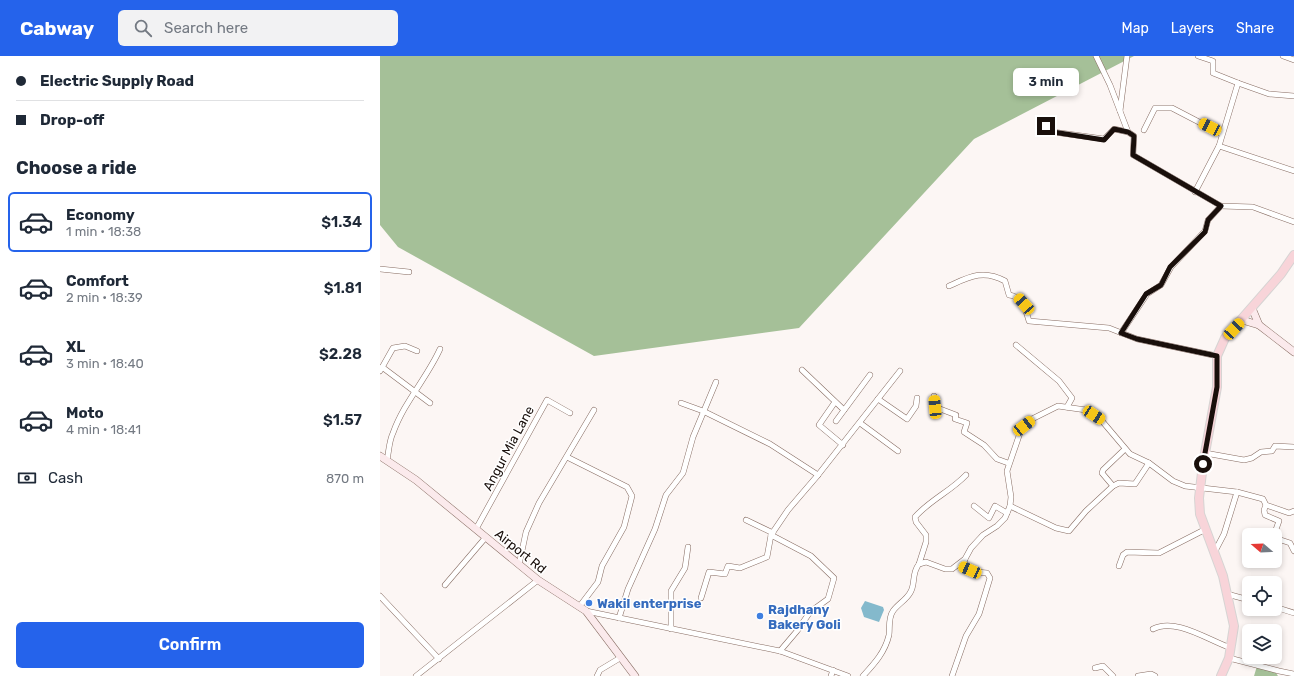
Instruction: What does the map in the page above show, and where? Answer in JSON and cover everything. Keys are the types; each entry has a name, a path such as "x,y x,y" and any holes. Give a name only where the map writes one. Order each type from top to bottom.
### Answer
{"main road":[{"path":"1221,676 1229,658 1234,626 1227,594 1214,554 1204,530 1200,514 1200,488 1217,387 1217,356 1225,338 1281,274 1294,255"},
{"path":"1252,308 1259,325"},
{"path":"1242,320 1259,325 1294,352"},
{"name":"Airport Rd","path":"380,456 416,480 538,580 586,611 635,676"}],"street":[{"path":"1096,56 1110,85 1128,132"},
{"path":"1120,112 1127,56"},
{"path":"1198,56 1213,61 1213,73 1269,94 1294,96"},
{"path":"1283,56 1294,60"},
{"path":"1194,192 1218,146 1238,83"},
{"path":"1144,130 1155,108 1172,108 1222,134"},
{"path":"1039,121 1053,132 1104,140 1114,129 1128,132 1134,136 1133,155 1194,192 1221,206 1253,207 1294,222"},
{"path":"1218,146 1294,171"},
{"path":"1121,333 1146,294 1161,285 1170,267 1205,232 1208,220 1221,206"},
{"path":"380,269 409,272"},
{"path":"949,286 973,275 995,276 1005,281 1009,295 1017,296 1024,304 1029,321 1109,328 1137,339 1217,356"},
{"path":"1016,345 1059,381 1072,398 1067,407"},
{"path":"417,351 405,346 393,348 381,369 430,403"},
{"path":"387,460 392,433 414,391 434,363 440,349"},
{"path":"802,370 844,410"},
{"path":"701,598 709,572 725,574 728,566 740,568 767,557 772,534 788,510 843,445 876,399 878,399 900,371"},
{"path":"836,421 870,374"},
{"path":"619,618 628,589 655,529 666,495 683,473 703,411 716,382"},
{"path":"934,396 935,407 956,415 955,419 967,423 964,432 984,445 997,459 1008,463"},
{"path":"878,399 907,419 916,406 917,398"},
{"name":"Angur Mia Lane","path":"476,529 547,400 570,413"},
{"path":"835,402 818,425 843,445"},
{"path":"681,403 703,411 770,444 818,476"},
{"path":"952,676 966,636 979,614 990,578 987,573 977,572 963,566 965,559 971,548 983,534 997,526 1007,513 1010,506 1011,497 1007,470 1008,463 1024,426 1050,409 1058,406 1086,410 1102,420 1130,454 1149,463 1173,481 1200,488 1237,492 1263,499 1266,505 1289,513 1294,512"},
{"path":"519,565 526,532 539,503 594,410"},
{"path":"860,423 898,451"},
{"path":"1205,454 1244,460 1252,458 1261,452 1272,452 1275,446 1294,447"},
{"path":"1113,486 1102,473 1103,470 1125,449"},
{"path":"567,457 627,487 632,496 624,527 602,566 598,582 578,607"},
{"path":"1010,506 1056,528 1069,531 1086,511 1113,486 1119,484 1135,484 1149,463"},
{"path":"863,676 883,653 889,634 890,619 893,611 910,593 914,583 912,578 919,564 926,542 926,535 916,522 915,517 922,510 957,485 966,475"},
{"path":"1214,554 1222,539 1237,492"},
{"path":"1266,505 1264,510 1265,515 1279,521 1276,528"},
{"path":"974,506 989,518 995,506 1007,513"},
{"path":"746,520 811,556 834,578 828,599 810,612 797,631 780,651"},
{"path":"1119,566 1123,555 1127,552 1159,553 1204,530"},
{"path":"446,585 486,537"},
{"path":"1282,540 1290,543 1294,551"},
{"path":"671,629 671,591 685,568 688,547"},
{"path":"919,564 926,562 945,569 952,569 965,559"},
{"path":"416,676 538,580"},
{"path":"1227,594 1242,598"},
{"path":"380,596 439,659"},
{"path":"1282,609 1294,613"},
{"path":"586,611 780,651 848,676"},
{"path":"1153,629 1160,625 1176,625 1231,648"},
{"path":"597,676 600,670 620,658"},
{"path":"1229,658 1279,672 1294,674"},
{"path":"1096,668 1103,666 1113,676"},
{"path":"831,676 833,670"},
{"path":"1138,676 1151,674 1155,676"}],"green space":[{"path":"380,56 1134,56 974,139 799,328 594,356 398,247 380,225"},
{"path":"1257,666 1276,673 1278,676 1254,676"}],"water":[{"path":"865,601 883,607 884,610 879,622 864,617 861,608"}],"place":[{"name":"Wakil enterprise","path":"589,603"},
{"name":"Rajdhany Bakery Goli","path":"760,616"}],"route":[{"path":"1046,126 1053,132 1104,140 1114,129 1128,132 1134,136 1133,155 1156,170 1221,206 1208,220 1205,232 1170,267 1161,285 1146,294 1121,333 1137,339 1217,356 1217,387 1203,464"}]}
